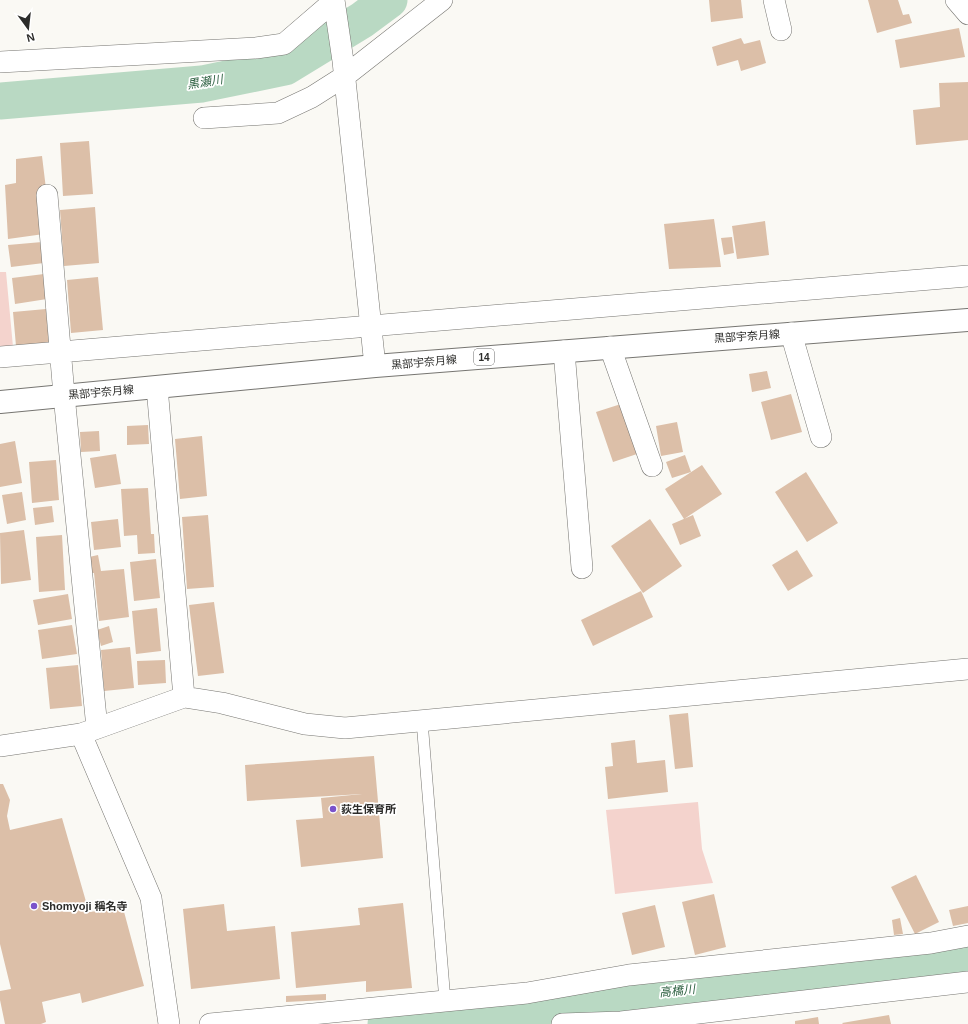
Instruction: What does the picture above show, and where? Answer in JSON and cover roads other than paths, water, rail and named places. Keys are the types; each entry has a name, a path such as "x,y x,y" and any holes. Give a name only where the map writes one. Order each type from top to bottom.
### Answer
{"main road":[{"name":"黒部宇奈月線","path":"0,402 375,366 968,320"}],"street":[{"path":"204,118 278,113 312,97 344,68 442,0"},
{"path":"774,0 781,30"},
{"path":"956,0 968,14"},
{"path":"0,62 248,48 284,44 335,6 344,68 375,366"},
{"path":"47,195 64,395 89,731 151,898 170,1024"},
{"path":"0,358 968,276"},
{"path":"791,333 821,438"},
{"path":"610,347 652,466"},
{"path":"564,351 582,568"},
{"path":"157,387 184,697"},
{"path":"0,746 89,731 184,697 222,703 305,724 345,728 968,669"},
{"path":"210,1024 528,993 629,975 931,943 968,936"},
{"path":"562,1024 621,1022 968,982"}],"lane":[{"path":"422,721 445,1001"}],"waterway":[{"name":"黒瀬川","path":"0,101 202,84 285,67 362,20 389,0"},
{"name":"高橋川","path":"386,1024 747,985 968,959"}],"place":[{"name":"荻生保育所","path":"333,809"},
{"name":"Shomyoji 稱名寺","path":"34,906"}]}
